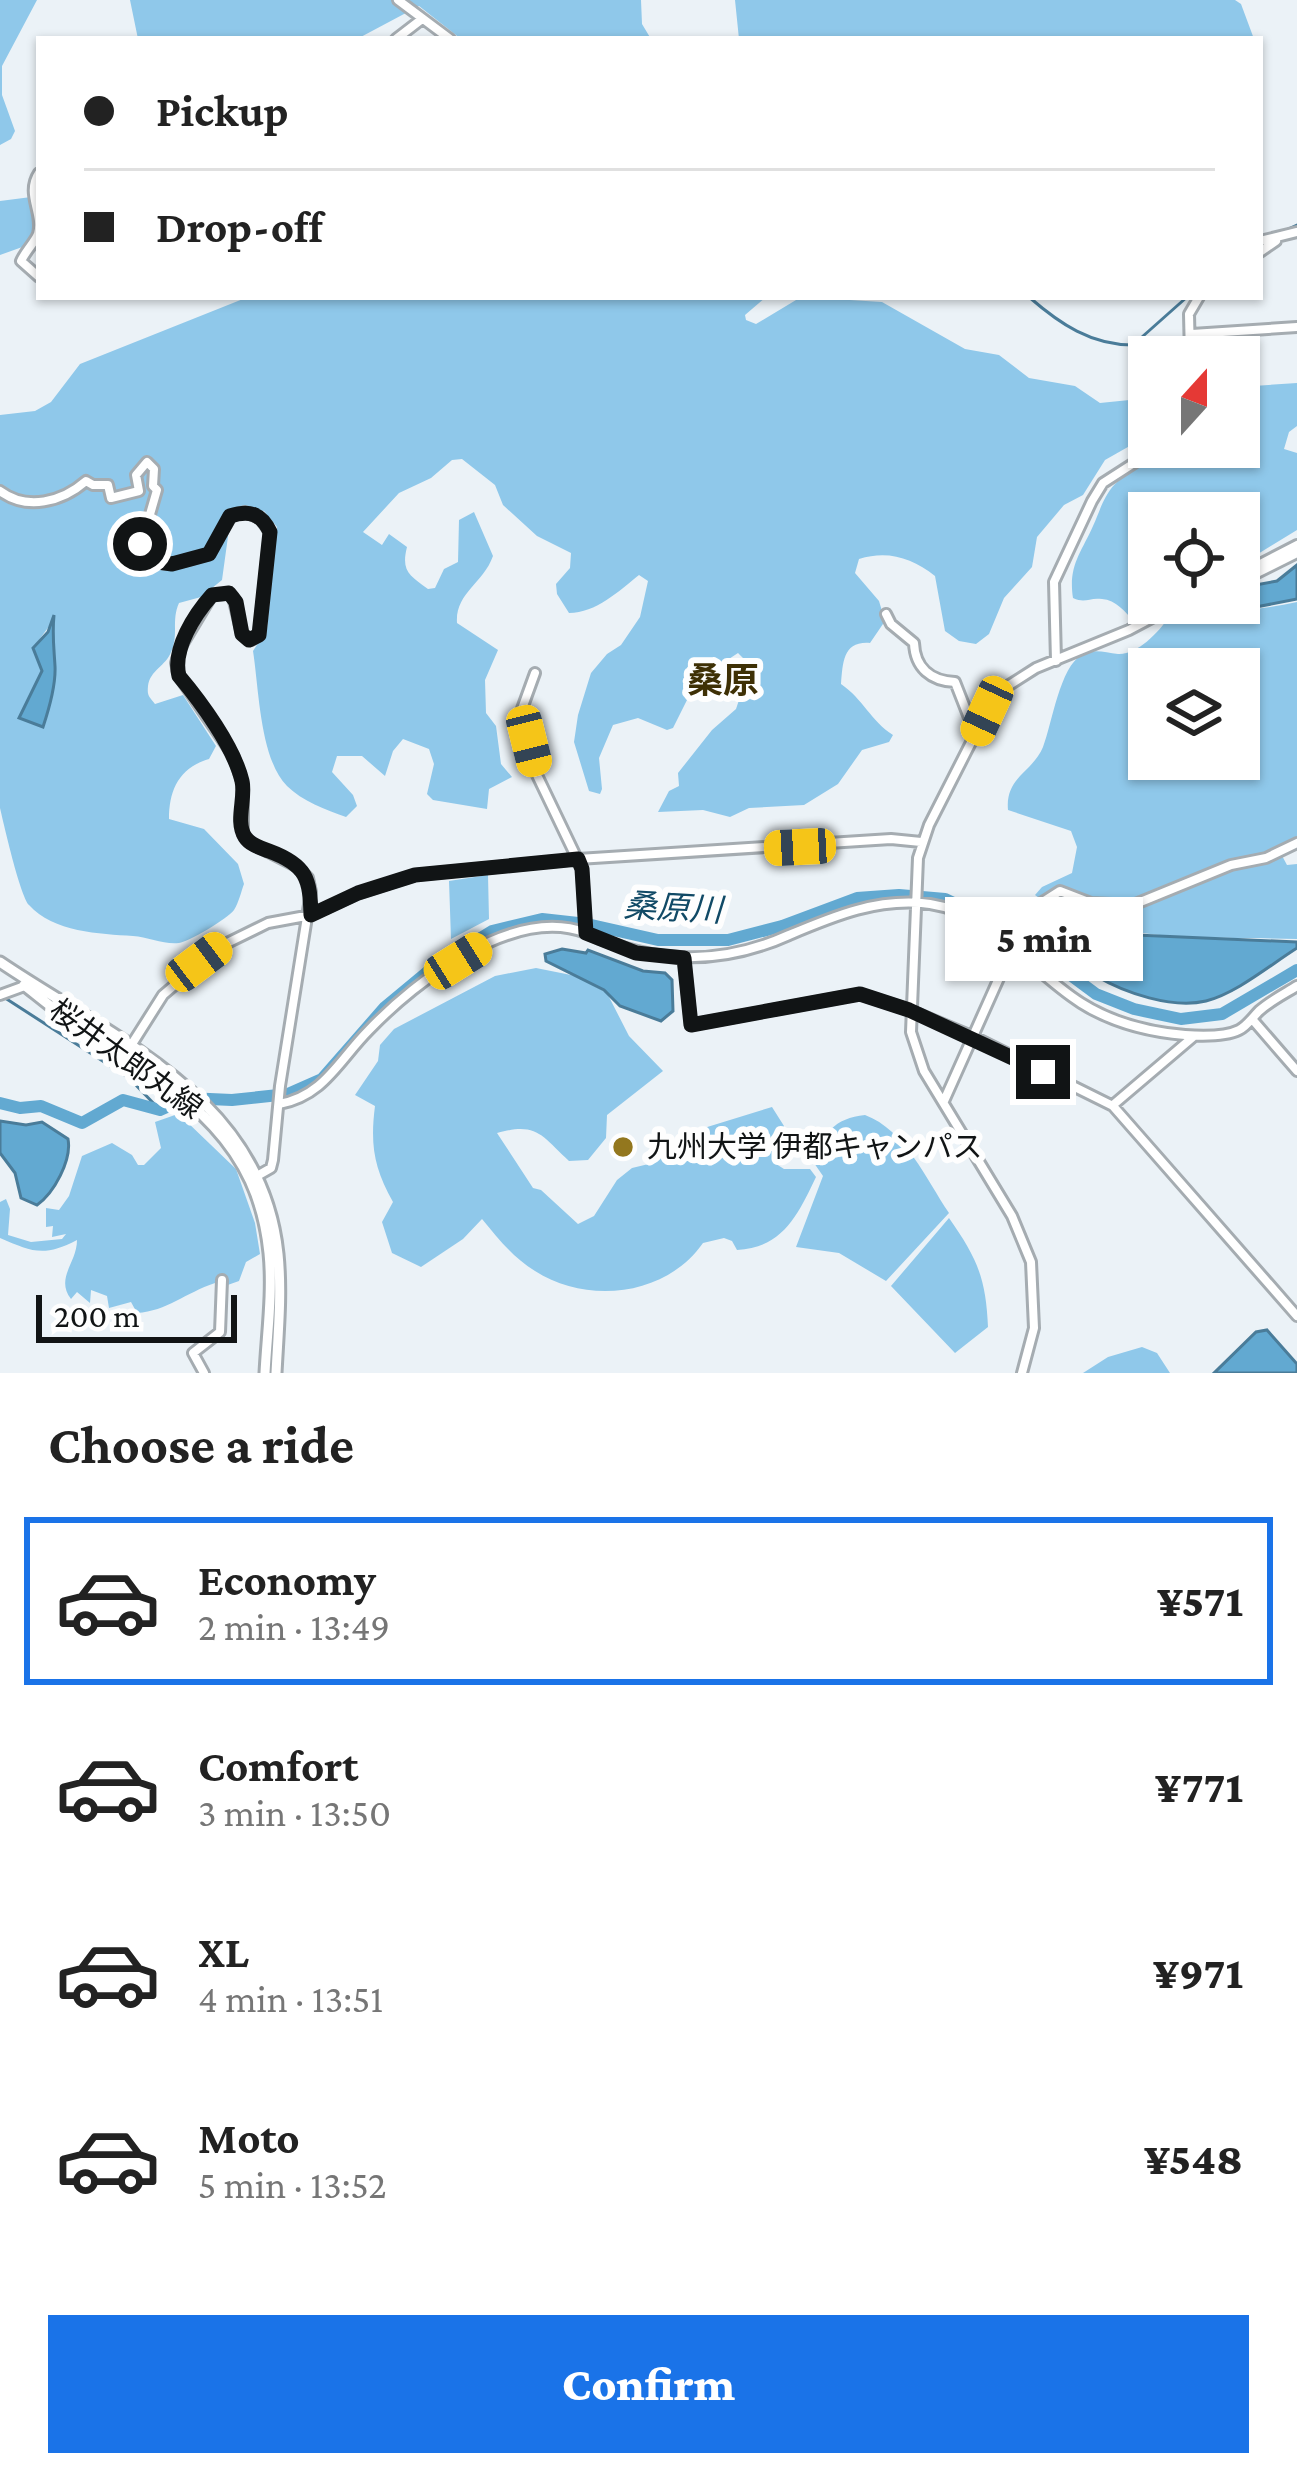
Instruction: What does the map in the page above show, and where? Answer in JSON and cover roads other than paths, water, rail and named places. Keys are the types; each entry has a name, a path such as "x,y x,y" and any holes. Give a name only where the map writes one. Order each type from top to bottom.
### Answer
{"main road":[{"name":"桜井太郎丸線","path":"0,965 183,1088 215,1112 234,1136 267,1199 278,1254 276,1373"},
{"name":"桜井太郎丸線","path":"183,1088 231,1145 260,1207 269,1253 265,1373"}],"street":[{"path":"398,0 445,36"},
{"path":"400,36 422,19"},
{"path":"36,176 32,193 36,220"},
{"path":"1263,240 1297,232"},
{"path":"36,237 21,261 36,274"},
{"path":"1263,251 1279,238"},
{"path":"1197,300 1190,314 1192,334 1297,327"},
{"path":"0,491 12,501 35,504 54,500 86,481 108,485 111,497 126,497 139,491 136,475 150,463 157,490 140,548 158,565 209,554 230,516 251,512 266,524 271,540 259,635 249,640 242,634 236,602 229,593 212,595 185,636 176,663 179,676 233,755 243,784 243,834 251,843 282,856 303,872 310,885 311,915 271,1168 257,1176"},
{"path":"1056,662 1054,582 1102,483 1128,467"},
{"path":"1260,568 1297,549"},
{"path":"886,614 914,643 915,656 929,675 955,682 976,735"},
{"path":"1022,1373 1034,1328 1030,1262 1012,1216 916,1054 909,1010 914,886 921,842 1004,689 1023,675 1141,624"},
{"path":"535,673 519,717 536,773 578,859 586,931"},
{"path":"128,1050 164,995 219,947 268,923 311,915 358,893 415,875 578,859 891,839 921,842"},
{"path":"1000,936 1008,924 1060,891 1091,903 1133,905 1297,843"},
{"path":"279,1102 325,1084 371,1027 407,994 485,944 537,929 572,927 636,953 684,958 768,943 860,908 913,902 959,912 1000,936 1097,1012 1158,1033 1194,1036 1240,1030 1297,986"},
{"path":"944,1103 1012,949"},
{"path":"684,958 691,1025 853,994 909,1010 974,1037 1113,1106 1297,1316"},
{"path":"0,995 29,985"},
{"path":"1252,1019 1297,1070"},
{"path":"1113,1106 1194,1036"},
{"path":"204,1373 193,1353 220,1332 222,1280"}],"waterway":[{"path":"1275,235 1297,225"},
{"path":"1033,300 1077,331 1133,345 1184,300"},
{"name":"桑原川","path":"0,1103 41,1106 82,1123 123,1100 160,1110 187,1098 232,1100 288,1094 322,1079 385,1007 432,968 492,931 542,919 658,940 728,940 857,898 945,899 1010,930 1096,994 1134,1009 1181,1019 1222,1014 1297,970"},
{"path":"2,996 129,1078 160,1110"}],"place":[{"name":"九州大学 伊都キャンパス","path":"623,1147"}],"district":[{"name":"桑原","path":"723,680"}]}
